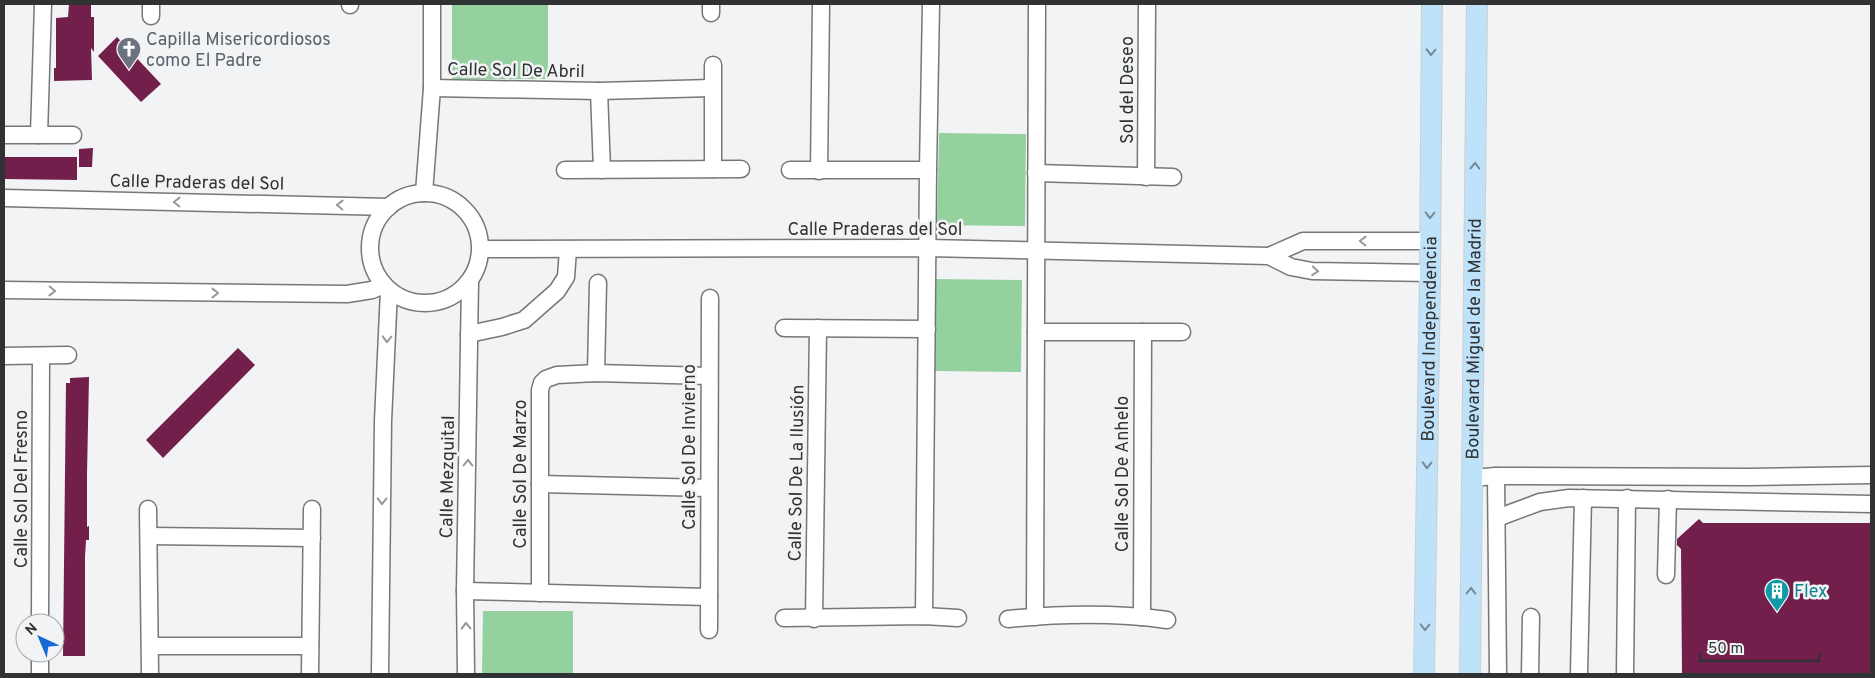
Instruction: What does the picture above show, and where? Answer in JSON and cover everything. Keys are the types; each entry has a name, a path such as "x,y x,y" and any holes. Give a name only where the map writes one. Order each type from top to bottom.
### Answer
{"main road":[{"name":"Boulevard Independencia","path":"1424,674 1432,4"},
{"name":"Boulevard Miguel de la Madrid","path":"1470,674 1477,4"}],"street":[{"path":"39,135 43,4"},
{"path":"424,193 432,88 432,4"},
{"path":"819,171 821,4"},
{"path":"924,616 931,4"},
{"path":"1035,617 1037,4"},
{"name":"Sol del Deseo","path":"1146,176 1148,4"},
{"path":"713,65 713,169"},
{"name":"Calle Sol De Abril","path":"432,88 599,91 712,88"},
{"name":"Calle Sol De Abril","path":"599,91 602,170"},
{"path":"4,135 73,135"},
{"path":"565,170 741,169"},
{"path":"790,170 928,170"},
{"path":"1036,173 1173,177"},
{"path":"424,193 442,195 458,203 470,215 478,231 481,249 478,266 470,281 457,294 440,302 422,303 404,300 387,288 374,270 370,254 371,236 378,220 388,207 405,196 424,193"},
{"name":"Calle Praderas del Sol","path":"4,198 388,207"},
{"path":"1269,256 1280,250 1308,241 1430,241"},
{"name":"Calle Praderas del Sol","path":"481,249 928,248 1269,256"},
{"path":"469,334 502,327 524,320 530,315 557,291 566,277 568,250"},
{"path":"1269,256 1291,267 1312,271 1430,273"},
{"name":"Calle Mezquital","path":"466,674 465,591 470,281"},
{"path":"596,373 598,283"},
{"path":"4,290 347,294 387,288"},
{"path":"380,674 383,422 387,288"},
{"name":"Calle Sol De Invierno","path":"709,630 710,298"},
{"path":"784,328 927,329"},
{"name":"Calle Sol De La Ilusión","path":"814,619 818,328"},
{"path":"1036,332 1182,332"},
{"name":"Calle Sol De Anhelo","path":"1142,332 1142,616"},
{"path":"4,356 68,355"},
{"name":"Calle Sol Del Fresno","path":"40,613 41,356"},
{"name":"Calle Sol De Marzo","path":"540,593 540,390 542,383 546,379 557,375 596,373 710,376"},
{"path":"1472,478 1496,476 1749,478 1871,475"},
{"path":"1496,476 1498,674"},
{"path":"540,484 709,488"},
{"path":"1497,518 1540,502 1583,498 1871,504"},
{"path":"1579,674 1583,498"},
{"path":"1625,674 1627,498"},
{"path":"1666,575 1668,499"},
{"path":"148,509 150,536 150,674"},
{"path":"310,674 312,509"},
{"path":"150,536 312,538"},
{"path":"465,591 709,597"},
{"path":"784,618 924,616 958,618"},
{"path":"1008,619 1142,616 1167,620"},
{"path":"1530,617 1530,674"},
{"path":"150,646 310,646"}],"green space":[{"path":"452,4 548,4 548,79 452,79"},
{"path":"939,133 1026,134 1025,226 937,225"},
{"path":"935,279 1022,280 1021,372 934,371"},
{"path":"483,611 573,611 573,674 482,674"}],"building":[{"path":"69,4 91,4 91,17 94,17 94,52 91,48 92,80 54,81 54,68 56,68 56,18 68,17"},
{"name":"Capilla Misericordiosos como El Padre","path":"117,37 161,84 141,102 98,56"},
{"path":"93,148 92,167 79,167 79,149"},
{"path":"4,157 77,157 77,180 4,179"},
{"path":"238,348 255,365 163,458 146,440"},
{"path":"89,377 87,527 89,526 89,540 86,540 85,557 85,656 65,656 65,613 63,613 66,383 70,383 70,378"},
{"name":"Flex","path":"1699,519 1703,523 1871,523 1871,674 1682,674 1681,549 1677,545 1677,539"}],"place":[{"name":"Capilla Misericordiosos como El Padre","path":"129,70"},
{"name":"Flex","path":"1777,612"}]}
